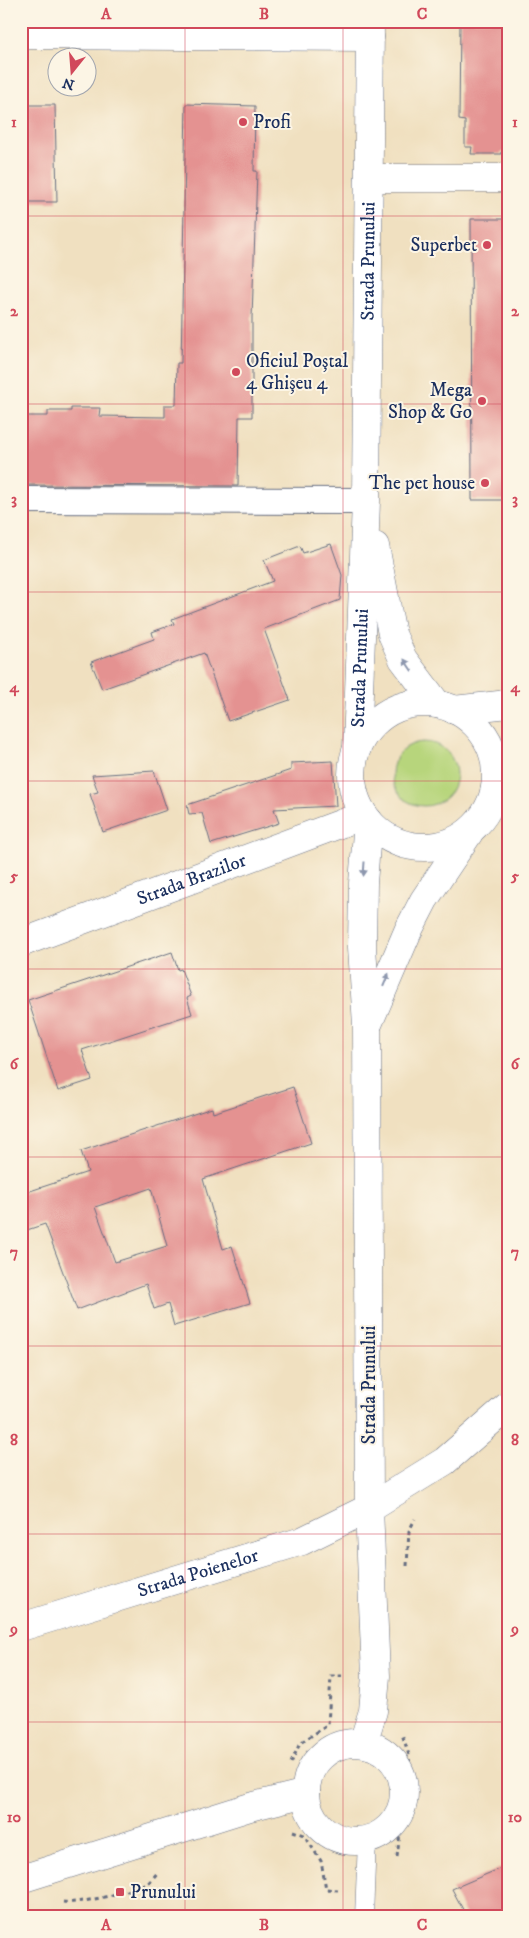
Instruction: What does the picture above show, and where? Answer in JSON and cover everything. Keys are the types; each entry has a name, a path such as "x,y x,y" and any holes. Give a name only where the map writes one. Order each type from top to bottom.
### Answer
{"street":[{"path":"21,35 370,29"},
{"name":"Strada Prunului","path":"357,747 366,501 370,29"},
{"path":"369,178 508,178"},
{"path":"21,500 366,501"},
{"name":"Strada Prunului","path":"366,501 392,634 403,659 446,707"},
{"path":"446,707 473,722 487,740 502,776 483,818 470,831 450,842 428,847 406,845 385,836 366,818 356,799 352,782 352,764 357,747 367,730 381,717 399,707 418,703 446,707 508,704"},
{"name":"Strada Prunului","path":"363,1743 373,1710 376,1676 369,1508 367,1025 362,947 366,818"},
{"name":"Strada Brazilor","path":"21,943 366,818"},
{"name":"Strada Prunului","path":"367,1025 420,908 470,831"},
{"name":"Strada Poienelor","path":"21,1627 302,1541 369,1508 445,1461 508,1406"},
{"path":"363,1743 377,1748 390,1756 399,1768 404,1782 404,1797 401,1812 381,1834 367,1840 353,1841 338,1838 325,1831 315,1820 308,1808 307,1779 313,1765 322,1755 342,1745 363,1743"},
{"path":"21,1879 240,1810 306,1793"}],"lane":[{"path":"364,1917 367,1840"}],"path":[{"path":"289,1766 300,1743 328,1725 331,1676 376,1676"}],"green space":[{"path":"424,742 436,744 447,751 454,762 456,774 454,786 447,797 436,804 424,806 412,804 401,797 394,786 392,774 394,762 401,751 412,744"}],"building":[{"path":"460,21 508,21 508,152 501,152 501,154 471,154 472,147 465,147 465,121 459,120"},
{"path":"186,104 255,106 254,171 257,171 252,318 252,417 239,417 238,486 21,485 23,416 48,416 48,411 71,411 71,408 100,408 99,416 165,417 165,405 176,405 177,363 181,363"},
{"path":"21,105 55,105 57,202 21,202"},
{"path":"471,219 508,219 508,500 472,500"},
{"path":"331,544 342,575 340,600 264,629 290,700 228,721 204,653 102,689 91,662 154,639 152,632 174,624 172,619 273,581 264,560 300,546 303,553"},
{"path":"333,761 336,806 274,809 279,823 211,844 202,813 189,814 187,805 291,770 291,763"},
{"path":"154,771 167,810 103,832 90,794 98,792 92,775"},
{"path":"172,952 178,970 181,969 191,996 187,998 192,1014 82,1050 92,1080 58,1091 28,1000"},
{"path":"293,1087 311,1143 203,1179 223,1249 232,1246 250,1303 174,1326 168,1304 154,1309 146,1284 77,1310 45,1224 21,1232 21,1194 88,1172 81,1151 212,1108 213,1113","holes":["151,1188 167,1246 115,1262 95,1207"]},
{"path":"508,1865 508,1917 467,1917 452,1889"}],"place":[{"name":"Profi","path":"243,122"},
{"name":"Superbet","path":"487,245"},
{"name":"Oficiul Poștal 4 Ghișeu 4","path":"236,372"},
{"name":"Mega Shop & Go","path":"482,401"},
{"name":"The pet house","path":"485,483"},
{"name":"Prunului","path":"120,1892"}]}
